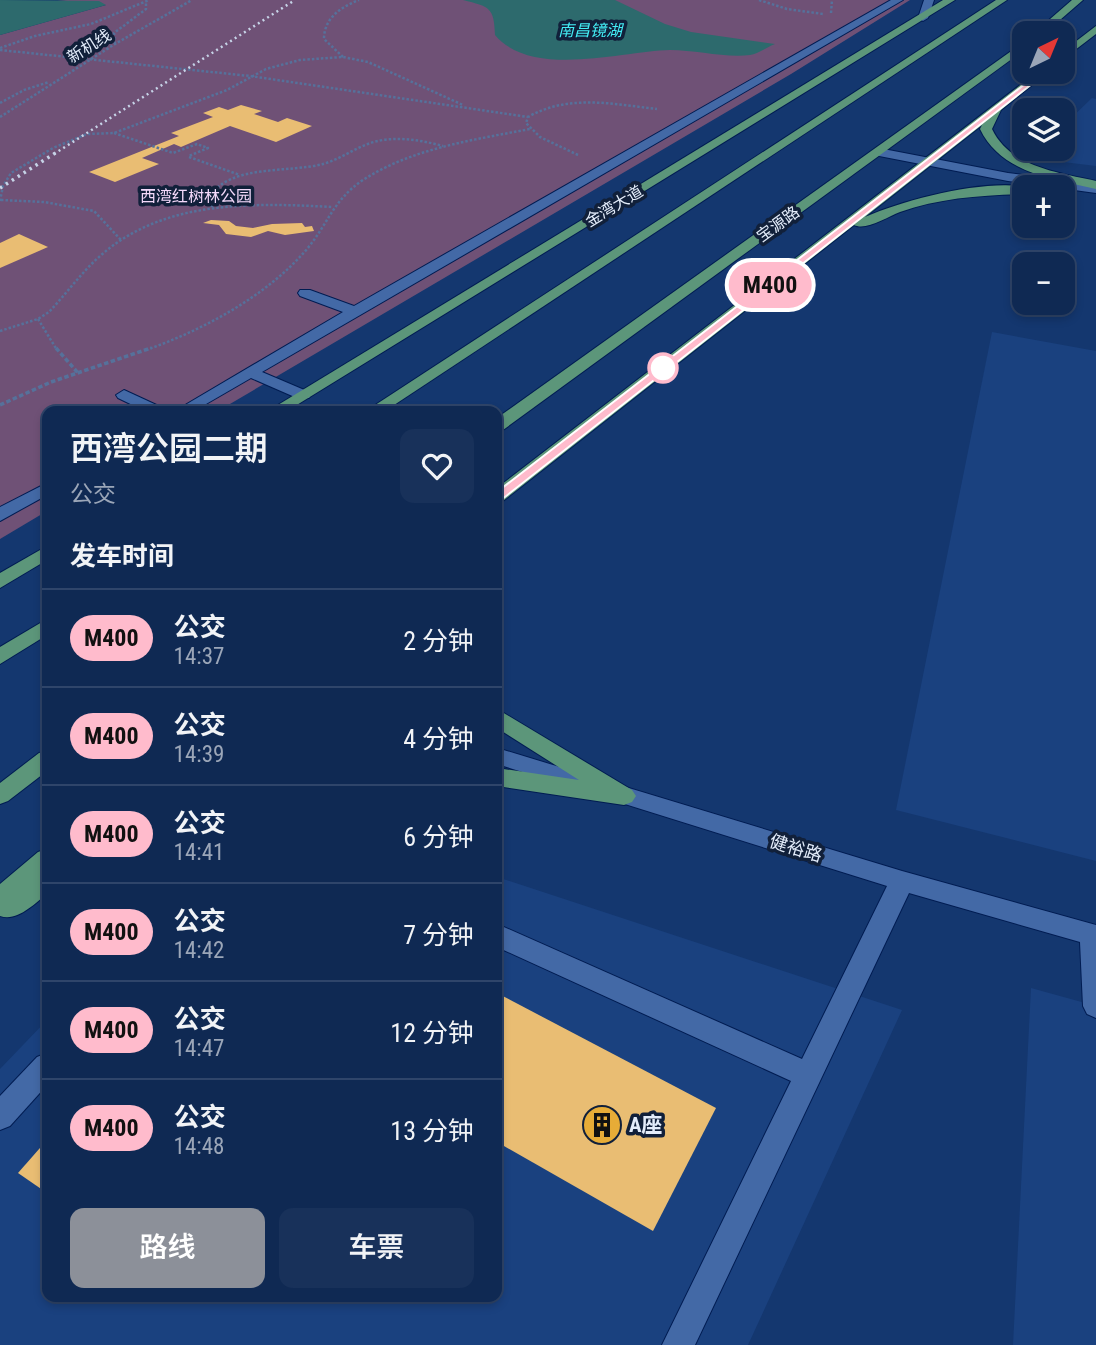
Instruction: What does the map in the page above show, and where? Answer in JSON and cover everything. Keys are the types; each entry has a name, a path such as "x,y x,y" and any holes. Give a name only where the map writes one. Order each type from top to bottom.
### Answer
{"main road":[{"name":"金湾大道","path":"284,406 950,0"},
{"path":"382,406 1002,0"},
{"path":"1053,21 1078,0"},
{"path":"1075,46 1096,29"},
{"name":"宝源路","path":"502,422 1012,53"},
{"path":"502,493 1027,84"},
{"path":"996,108 986,129 989,140 998,149 1012,159 1096,189"},
{"path":"1075,190 1096,189"},
{"path":"827,241 875,217 908,205 970,193 1012,191"},
{"path":"0,582 42,555"},
{"path":"0,657 42,628"},
{"path":"502,720 624,796"},
{"path":"0,794 42,763"},
{"path":"502,778 624,796"},
{"path":"0,898 42,863"},
{"path":"0,913 42,884"}],"street":[{"path":"192,406 898,0"},
{"path":"923,18 929,0"},
{"path":"878,152 1096,189"},
{"path":"305,293 354,311"},
{"path":"250,372 303,395"},
{"path":"124,395 147,406"},
{"path":"0,515 42,491"},
{"name":"健裕路","path":"502,758 902,881 1094,935"},
{"path":"678,1345 902,881"},
{"path":"1094,935 1096,1006"},
{"path":"502,936 808,1075"},
{"path":"0,1116 42,1071"}],"path":[{"name":"新机线","path":"0,117 115,44 192,0"},
{"path":"343,57 324,39 325,26 338,11 358,0"},
{"path":"759,0 787,9 831,15"},
{"path":"115,44 114,33 146,9 148,1"},
{"path":"0,49 35,36 91,24 148,1"},
{"path":"0,49 250,76 527,117 545,109 573,104 696,115"},
{"path":"114,133 227,90 250,76 300,60 343,57 379,65 470,108"},
{"path":"0,103 24,90 57,80"},
{"path":"527,117 526,123 540,137 605,168"},
{"path":"0,405 38,386 139,354 208,322 292,264 321,231 333,207 344,195 375,174 408,158 446,146 530,129"},
{"path":"121,240 94,211 44,202 0,201 3,186 11,173 31,159 76,137 96,132 114,133 173,153 197,144 208,148 188,156 241,175"},
{"path":"212,207 210,196 214,190 241,175 266,169 320,165 362,145 385,139 407,139 446,146"},
{"path":"0,331 38,319 49,312 91,264 121,240 162,220 212,207 264,204 333,207"},
{"path":"38,319 58,351 78,373"}],"shaded area":[{"path":"1092,98 1096,99 1096,166 1055,161 1075,161 1075,114"},
{"path":"992,332 1096,351 1096,861 896,810"},
{"path":"502,879 902,1010 748,1345 0,1345 0,1069 42,1025 42,1302 502,1302"},
{"path":"1031,988 1096,1006 1096,1345 1013,1345"}],"green space":[{"name":"西湾红树林公园","path":"57,0 910,0 791,74 227,406 42,406 42,514 0,539 0,35 106,5"}],"water":[{"path":"0,0 99,1 106,5 0,35"},
{"name":"南昌镜湖","path":"463,0 615,0 665,24 691,32 775,44 750,55 670,50 579,59 531,56 511,48 495,35 492,13 489,10"}],"building":[{"path":"241,105 262,111 254,114 278,122 287,118 312,126 276,142 230,126 181,147 174,144 142,158 159,164 115,182 89,172 179,136 171,133 213,117 203,113 219,107 228,110"},
{"path":"211,220 229,221 236,226 253,228 302,223 305,227 312,226 314,231 285,235 268,231 251,237 226,234 219,225 203,223"},
{"path":"19,234 48,247 0,268 0,243"},
{"name":"A座","path":"502,996 716,1108 653,1231 502,1145"},
{"path":"42,1146 42,1190 18,1173"}],"railway":[{"path":"54,154 295,0"},
{"path":"0,188 57,152"}],"bus line":[{"name":"M400","path":"502,493 1028,84"}],"place":[{"name":"A座","path":"602,1125"}]}
